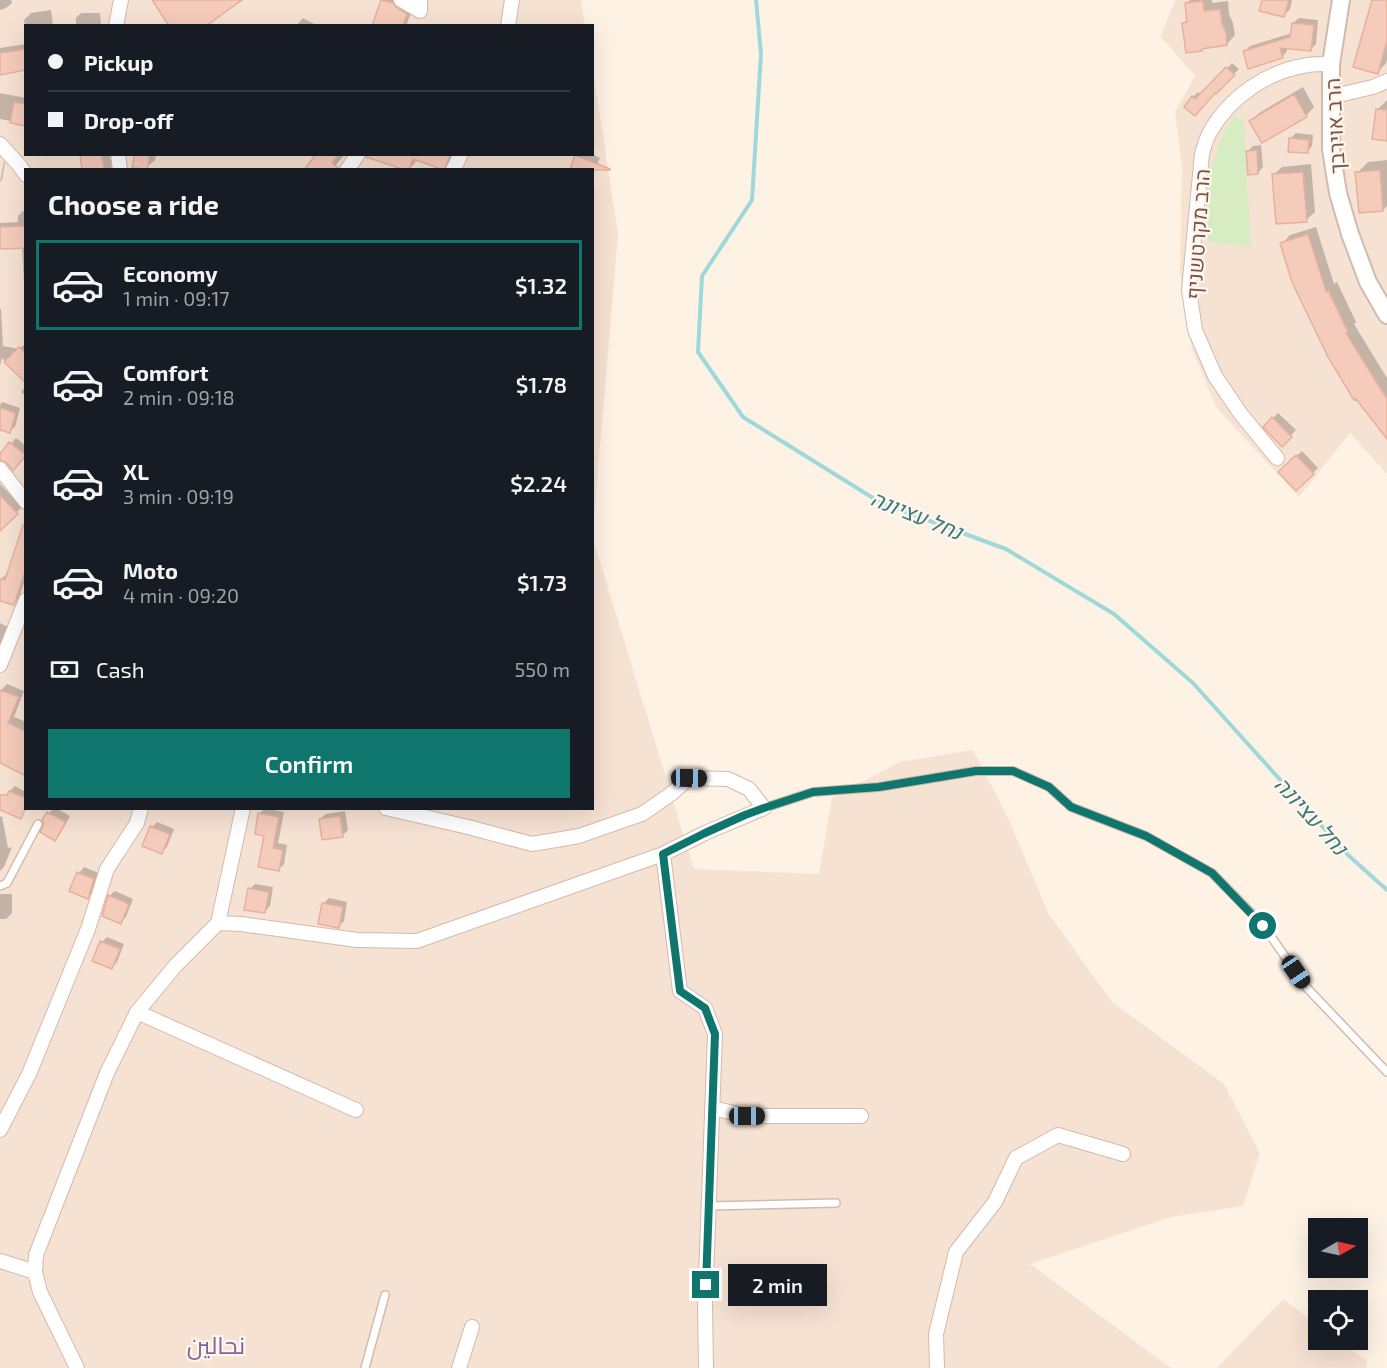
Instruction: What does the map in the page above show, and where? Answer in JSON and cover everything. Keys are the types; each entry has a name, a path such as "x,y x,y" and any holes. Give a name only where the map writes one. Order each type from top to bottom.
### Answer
{"street":[{"path":"116,24 122,0"},
{"path":"401,0 420,6 416,24"},
{"path":"508,24 512,0"},
{"name":"הרב אוירבך","path":"1341,0 1331,64 1331,149 1338,193 1350,234 1368,282 1387,315"},
{"name":"הרב מקרטשניף","path":"1277,458 1240,413 1215,376 1195,330 1189,290 1202,154 1209,134 1224,111 1241,95 1281,72 1308,65 1331,64"},
{"path":"1330,97 1373,87 1387,81"},
{"path":"0,144 24,172"},
{"path":"0,469 24,499"},
{"path":"0,665 24,605"},
{"path":"218,923 357,940 417,942 663,854 764,808 749,789 728,778 689,778 642,814 579,836 532,844 395,810"},
{"path":"0,1130 33,1065 88,929 107,869 136,823 140,810"},
{"path":"77,1368 40,1292 35,1272 36,1255 107,1072 137,1012 176,965 218,923 243,810"},
{"path":"663,854 680,991 705,1008 715,1034 705,1305 706,1368"},
{"path":"137,1012 357,1110"},
{"path":"712,1108 747,1116 861,1116"},
{"path":"937,1368 936,1334 956,1252 995,1202 1016,1158 1058,1135 1123,1154"},
{"path":"0,1261 35,1272"},
{"path":"459,1368 472,1327"}],"lane":[{"path":"764,808 813,792 879,787 976,771 1013,771 1049,787 1071,807 1146,836 1212,873 1263,926 1307,988 1387,1072"},
{"path":"0,886 7,883 38,824"},
{"path":"709,1206 836,1203"},
{"path":"365,1368 385,1295"}],"shaded area":[{"path":"0,0 581,0 585,24 24,24 24,156 594,156 594,77 618,234 594,518 594,168 24,168 24,810 594,810 594,542 694,869 819,874 832,798 900,762 973,750 1009,820 1048,913 1112,1002 1224,1084 1260,1153 1243,1206 1171,1217 1030,1264 1171,1368 0,1368"},
{"path":"1175,0 1387,0 1387,474 1350,433 1299,497 1216,407 1192,349 1180,273 1182,168 1175,112 1195,76 1161,37"},
{"path":"1283,1299 1308,1318 1308,1350 1352,1350 1367,1361 1366,1368 1217,1368"}],"green space":[{"path":"1235,115 1244,122 1251,247 1208,242 1205,228 1211,167 1223,133"}],"building":[{"path":"152,0 242,0 209,24 168,24"},
{"path":"381,0 393,3 407,14 404,24 373,24"},
{"path":"1262,0 1289,0 1284,17 1259,11"},
{"path":"1372,0 1387,0 1387,40 1378,74 1353,67"},
{"path":"1203,1 1204,11 1220,9 1227,45 1186,53 1182,23 1187,22 1185,3"},
{"path":"1292,23 1314,25 1311,51 1280,48 1283,58 1248,69 1243,51 1290,37"},
{"path":"24,49 24,70 0,75 0,53"},
{"path":"1226,67 1235,75 1195,116 1184,107 1192,96 1195,99"},
{"path":"1294,94 1307,117 1262,143 1249,121"},
{"path":"14,102 24,104 24,126 10,123"},
{"path":"1376,109 1387,110 1387,141 1372,139"},
{"path":"1289,138 1309,140 1308,153 1288,152"},
{"path":"1257,150 1258,174 1248,175 1246,151"},
{"path":"80,156 102,156 104,168 82,168"},
{"path":"135,156 150,156 147,168 132,167"},
{"path":"314,156 337,156 332,163 338,168 306,168"},
{"path":"450,156 445,168 413,159 410,168 399,168 366,157"},
{"path":"575,156 578,156 610,170 594,170 594,168 571,168"},
{"path":"1380,170 1383,211 1359,213 1355,172"},
{"path":"1303,172 1307,222 1276,224 1272,174"},
{"path":"24,226 24,248 0,249 0,227"},
{"path":"1308,234 1326,291 1328,290 1348,332 1346,333 1387,399 1387,439 1356,399 1354,400 1328,357 1292,282 1280,243"},
{"path":"19,347 24,351 24,381 4,362"},
{"path":"0,408 16,413 10,433 0,430"},
{"path":"1272,417 1292,437 1282,447 1263,427"},
{"path":"9,442 24,453 24,457 13,471 7,463 0,460 0,454"},
{"path":"1296,455 1314,474 1296,491 1278,472"},
{"path":"0,495 18,514 0,531"},
{"path":"24,525 24,575 14,605 0,601 0,579 5,580"},
{"path":"0,690 19,697 8,723 24,730 24,775 0,763"},
{"path":"9,791 24,797 25,810 21,819 0,810 0,795 7,795"},
{"path":"47,812 66,822 55,841 40,832 44,824 42,820"},
{"path":"258,813 279,817 273,848 283,850 279,871 258,867 264,836 255,834"},
{"path":"340,816 343,837 322,840 319,819"},
{"path":"150,826 170,834 162,854 142,846"},
{"path":"77,872 94,879 88,899 69,891"},
{"path":"248,888 269,892 265,913 244,910"},
{"path":"108,895 129,904 121,924 102,916"},
{"path":"322,903 343,907 339,928 318,924"},
{"path":"100,941 120,949 112,969 92,961"}],"waterway":[{"name":"נחל עציונה","path":"756,0 761,54 752,200 702,276 698,352 743,417 881,503 1006,549 1114,614 1193,683 1348,855 1387,890"}],"district":[{"name":"نحالين","path":"216,1344"}],"route":[{"path":"706,1285 715,1034 705,1008 680,991 663,854 745,815 813,792 879,787 976,771 1013,771 1049,787 1071,807 1146,836 1212,873 1263,926"}]}
